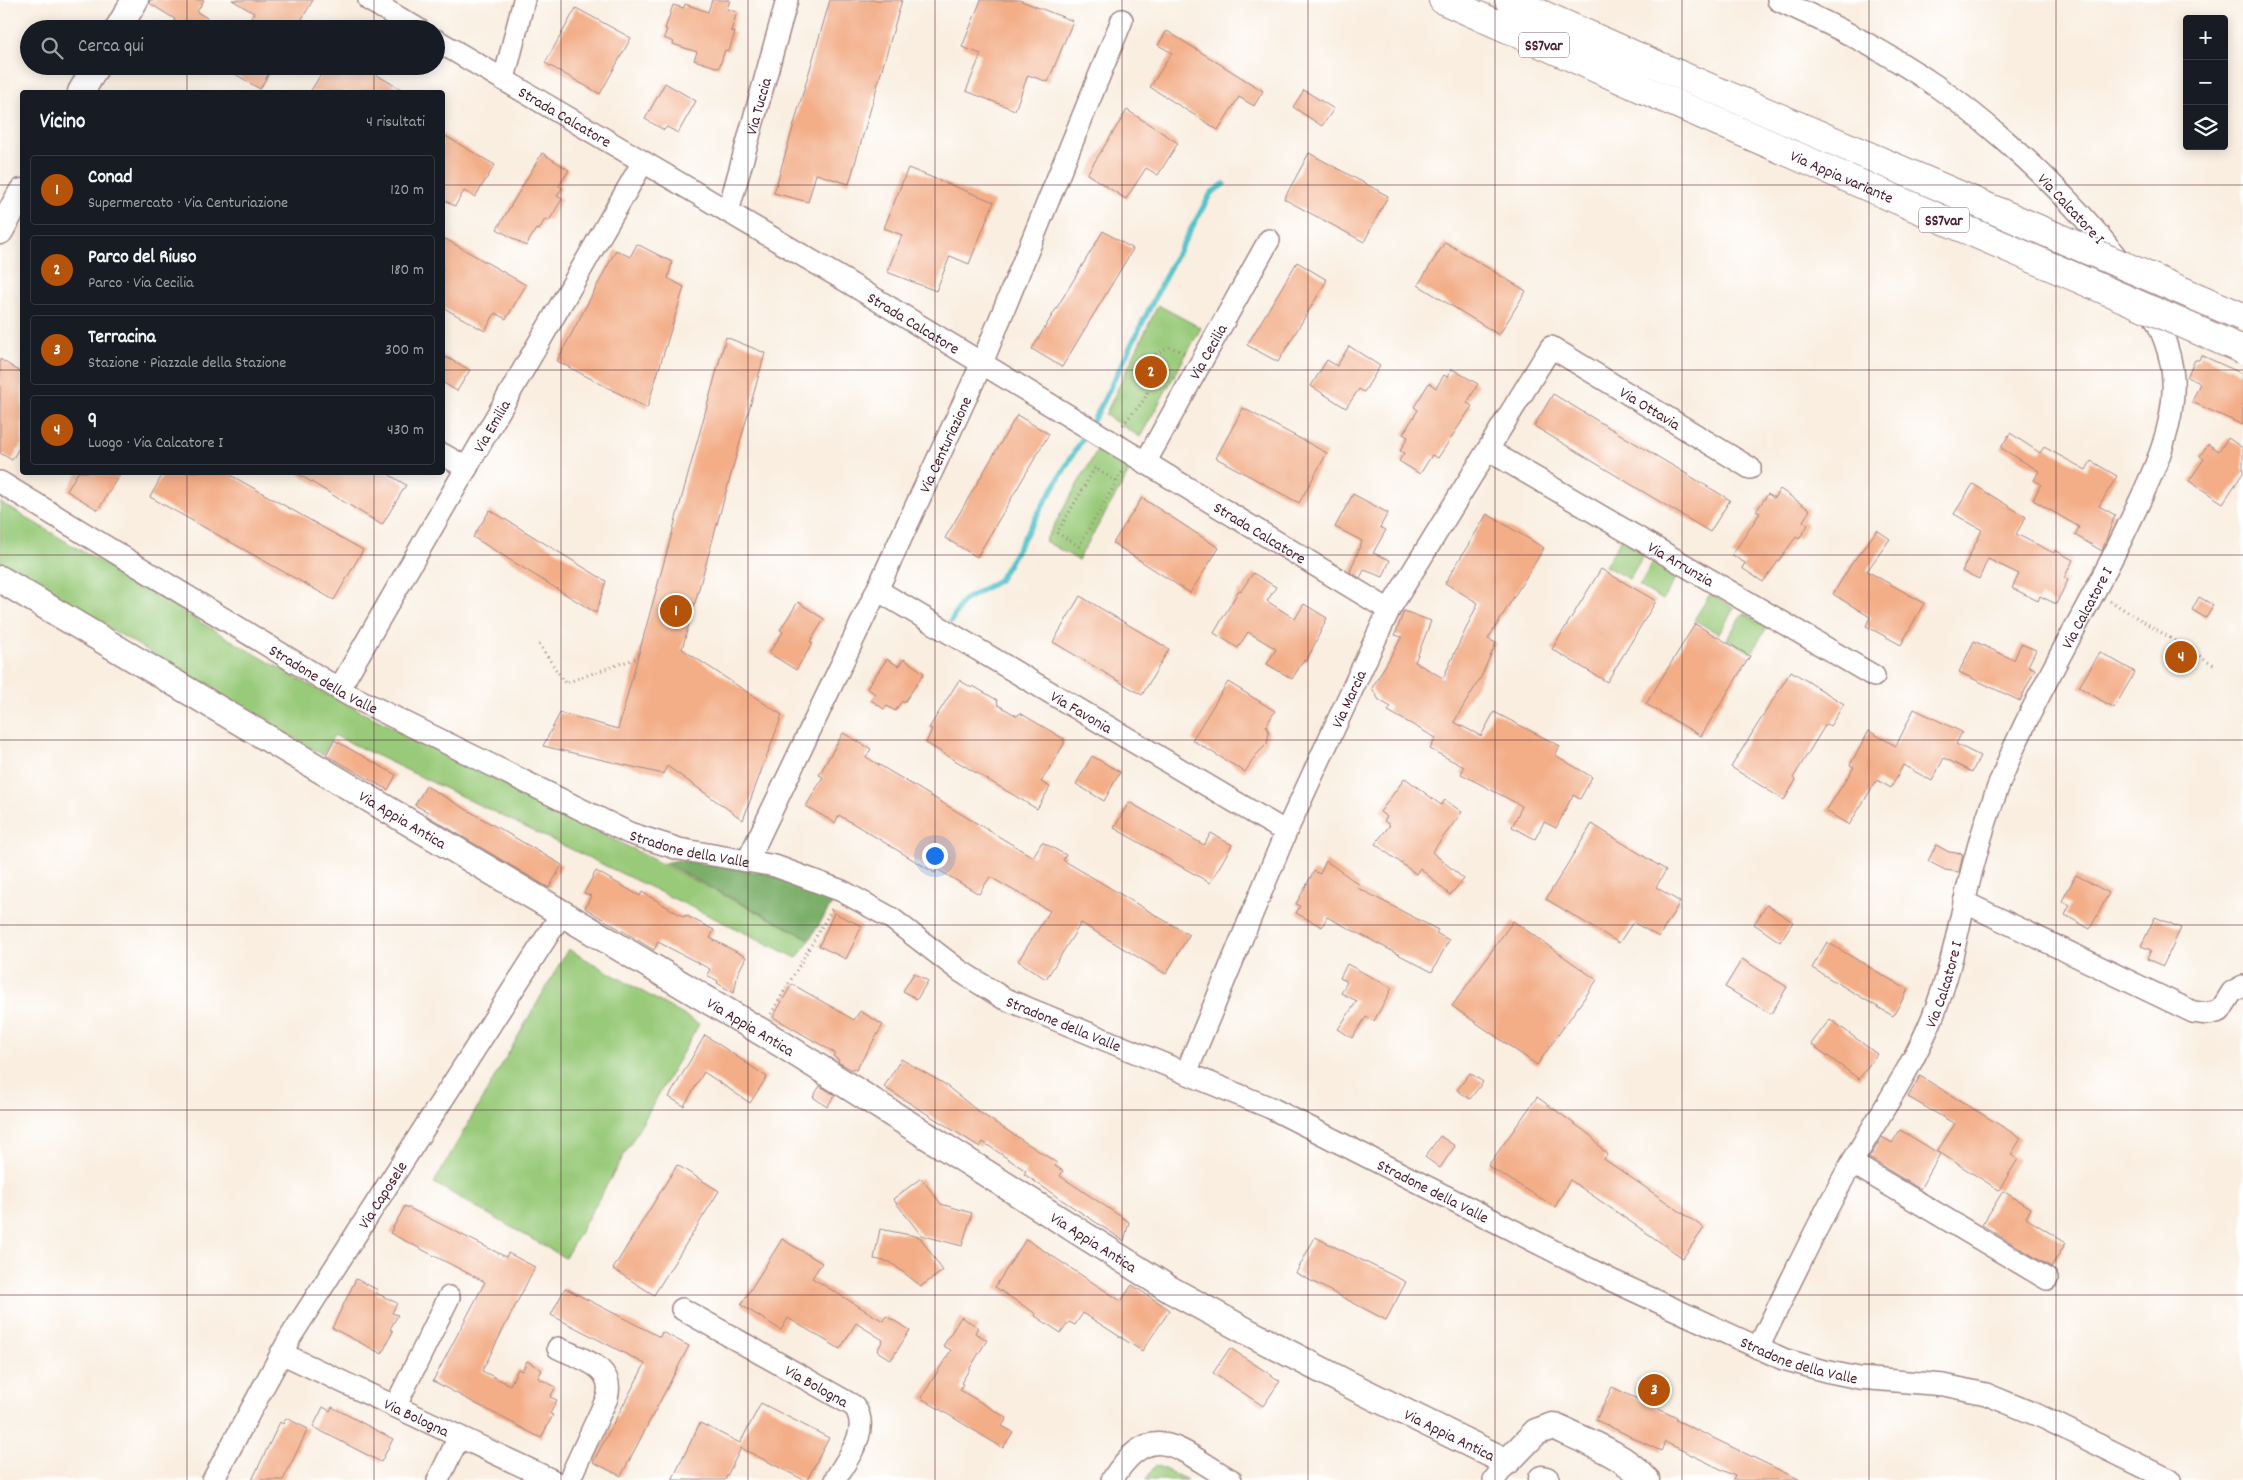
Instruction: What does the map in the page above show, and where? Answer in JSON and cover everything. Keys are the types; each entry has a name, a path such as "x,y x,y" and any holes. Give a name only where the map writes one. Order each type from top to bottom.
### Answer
{"highway":[{"name":"Via Appia variante","path":"1443,0 1809,163 2243,350"},
{"name":"Via Appia variante","path":"1509,0 2243,317"}],"street":[{"path":"123,20 135,0"},
{"path":"370,0 403,20"},
{"path":"504,80 524,0"},
{"name":"Via Tuccia","path":"728,212 787,0"},
{"name":"Via Calcatore I","path":"1758,1348 1852,1163 1906,1073 1927,1031 1949,968 1980,839 2008,764 2025,726 2095,592 2150,480 2158,461 2173,396 2172,370 2168,348 2154,316 2132,278 2104,242 2043,176 1975,115 1934,84 1870,45 1778,0"},
{"name":"Via Centuriazione","path":"748,860 877,590 982,363 1122,20"},
{"name":"Strada Calcatore","path":"445,45 982,363 1389,610"},
{"path":"82,90 91,75"},
{"name":"Via Emilia","path":"339,690 643,162"},
{"path":"0,231 20,196"},
{"name":"Via Cecilia","path":"1138,459 1201,362 1269,240"},
{"name":"Via Marcia","path":"1186,1073 1286,832 1389,610 1551,347"},
{"name":"Via Ottavia","path":"1551,347 1750,468"},
{"name":"Via Arrunzia","path":"1488,450 1874,676"},
{"path":"445,456 467,468"},
{"name":"Stradone della Valle","path":"0,482 339,690 634,835 693,852 748,860 796,872 842,891 891,918 964,974 1003,998 1288,1116 1613,1281 1758,1348 1797,1364 1825,1372 1875,1380 1944,1385 1986,1394 2044,1418 2170,1480"},
{"name":"Via Appia Antica","path":"0,580 761,1032 1179,1294 1363,1391 1500,1471"},
{"name":"Via Favonia","path":"877,590 1286,832"},
{"path":"1964,902 2193,1012 2208,1014 2220,1011 2232,992 2243,986"},
{"name":"Via Caposele","path":"212,1480 281,1353 562,913"},
{"path":"1852,1163 2047,1279"},
{"path":"396,1407 449,1296"},
{"name":"Via Bologna","path":"682,1309 854,1406 861,1417 860,1432 834,1480"},
{"path":"558,1348 599,1368 608,1378 609,1384 607,1398 569,1480"},
{"name":"Via Bologna","path":"281,1353 552,1480"},
{"path":"1500,1471 1536,1432 1553,1426 1615,1456 1634,1468 1646,1480"},
{"path":"438,1480 459,1437"},
{"path":"1112,1480 1132,1453 1146,1445 1158,1443 1174,1447 1230,1480"}],"path":[{"path":"1096,433 1128,417 1144,399 1148,391 1150,369 1156,354 1170,347 1201,362"},
{"path":"1116,481 1095,468 1057,533 1079,546 1116,481 1138,459"},
{"path":"2095,592 2216,666"},
{"path":"539,644 566,683 637,658"},
{"path":"761,1032 842,891"}],"green space":[{"path":"1158,305 1201,328 1140,437 1105,415"},
{"path":"1097,450 1131,469 1078,560 1045,541"},
{"path":"0,502 307,684 810,939 797,958 334,735 323,755 0,563"},
{"path":"1621,539 1645,553 1629,579 1605,566"},
{"path":"1654,560 1678,574 1663,600 1639,586"},
{"path":"1710,594 1734,608 1719,634 1694,620"},
{"path":"1743,613 1767,627 1751,653 1727,639"},
{"path":"678,860 777,875 835,899 810,939 664,863"},
{"path":"568,949 699,1024 565,1258 434,1183"},
{"path":"1156,1465 1187,1480 1145,1480"}],"building":[{"path":"150,0 204,0 197,12 207,18 206,20 174,20 149,3"},
{"path":"232,0 313,0 301,20 250,20 254,13"},
{"path":"712,0 730,0 727,9 737,12 731,31 735,32 729,51 725,50 719,68 694,60 697,52 673,44 674,42 664,38 673,5 684,8 685,4 708,12"},
{"path":"830,0 902,0 849,184 816,174 808,202 774,193"},
{"path":"981,0 1019,0 1073,21 1048,82 1028,75 1015,110 966,91 981,54 962,47"},
{"path":"576,8 631,38 600,94 545,63"},
{"path":"1167,31 1263,91 1254,106 1239,97 1218,130 1150,87 1172,53 1158,45"},
{"path":"237,75 268,75 260,89"},
{"path":"320,75 377,75 403,90 311,90"},
{"path":"665,83 696,101 678,133 667,127 664,130 645,119"},
{"path":"1304,90 1334,109 1322,126 1293,107"},
{"path":"1127,110 1178,143 1158,175 1146,168 1126,199 1087,174"},
{"path":"445,136 495,165 475,197 464,191 455,206 445,201"},
{"path":"542,153 569,170 559,186 562,188 557,196 562,199 549,221 545,219 539,230 536,229 526,246 497,229"},
{"path":"1309,153 1388,196 1364,242 1284,199"},
{"path":"908,168 994,202 969,264 950,256 936,291 887,272 902,235 884,228"},
{"path":"1103,231 1133,249 1062,367 1032,349"},
{"path":"445,239 526,285 506,319 495,313 485,331 445,309"},
{"path":"1445,242 1526,291 1499,335 1418,285"},
{"path":"637,244 672,262 668,278 684,287 647,408 557,361 616,250 630,257"},
{"path":"1297,262 1327,280 1278,362 1247,345"},
{"path":"726,337 765,353 682,649 782,715 743,820 667,766 663,774 543,746 560,713 618,729"},
{"path":"1349,346 1380,366 1364,392 1359,389 1346,408 1311,386 1327,360 1337,366"},
{"path":"2201,355 2243,374 2243,425 2192,402 2200,383 2187,377 2195,360 2199,360"},
{"path":"445,357 470,370 457,391 445,384"},
{"path":"0,359 20,372 20,446 12,460 0,453"},
{"path":"1452,369 1478,384 1467,403 1472,406 1438,458 1432,455 1420,474 1399,461 1404,453 1400,451 1408,437 1403,434 1418,410 1414,407 1429,383 1436,388 1444,375 1447,377"},
{"path":"1553,394 1730,500 1710,532 1534,426"},
{"path":"1243,408 1327,453 1299,503 1216,458"},
{"path":"1017,415 1049,434 977,557 945,538"},
{"path":"2010,433 2040,453 2044,447 2086,470 2091,461 2117,476 2099,506 2115,515 2102,551 2075,535 2079,527 2033,500 2041,484 2034,480 2039,471 2001,448"},
{"path":"2228,438 2243,448 2243,473 2223,503 2189,481 2204,459 2200,456 2208,444 2219,451"},
{"path":"76,475 119,475 98,510 67,491"},
{"path":"162,475 230,475 363,550 334,600 150,497"},
{"path":"300,475 390,475 406,485 382,525"},
{"path":"1973,484 2026,517 2016,534 2054,553 2055,550 2073,560 2064,578 2068,580 2056,604 2040,596 2038,601 2012,588 2019,574 1988,559 1979,579 1962,571 1982,530 1954,514"},
{"path":"1780,489 1810,510 1803,521 1808,525 1799,539 1796,537 1763,582 1742,568 1745,563 1732,555 1760,513 1756,511 1768,494 1774,498"},
{"path":"1353,494 1388,513 1380,527 1386,530 1373,553 1390,560 1383,577 1364,570 1360,578 1350,572 1362,541 1335,527"},
{"path":"1142,498 1219,548 1190,593 1113,543"},
{"path":"490,510 606,581 596,613 473,537"},
{"path":"1487,514 1544,548 1488,639 1496,643 1481,677 1454,722 1481,736 1494,712 1560,746 1555,755 1592,777 1580,799 1573,795 1556,828 1544,822 1535,839 1512,827 1522,806 1461,774 1464,767 1430,749 1436,738 1388,711 1391,707 1379,700 1372,688 1402,637 1395,635 1404,611 1431,621 1415,662 1443,678 1478,603 1445,583"},
{"path":"1877,530 1890,539 1867,571 1924,603 1901,645 1866,626 1870,617 1833,594 1852,563"},
{"path":"1601,569 1656,601 1607,682 1552,649"},
{"path":"1253,573 1276,587 1267,601 1295,619 1304,604 1327,618 1306,662 1304,660 1292,679 1267,664 1276,649 1248,632 1238,648 1214,633 1239,590 1241,591"},
{"path":"1080,596 1169,649 1142,695 1053,642"},
{"path":"2199,597 2213,605 2206,618 2192,610"},
{"path":"798,602 824,619 810,642 813,643 796,670 769,653 783,632 780,630"},
{"path":"1695,624 1750,656 1701,736 1646,704"},
{"path":"1974,641 2014,660 2021,644 2036,650 2028,666 2035,669 2020,701 1959,672"},
{"path":"2100,652 2135,672 2114,708 2079,687"},
{"path":"887,659 898,666 904,659 924,673 904,703 902,701 895,711 887,706 884,709 871,700 875,694 867,688"},
{"path":"1791,671 1844,704 1830,726 1826,724 1793,778 1796,780 1784,800 1731,767"},
{"path":"959,680 997,700 998,705 1017,716 1020,713 1064,739 1064,744 1041,782 1050,787 1037,809 926,743 932,729 929,728"},
{"path":"1228,682 1275,711 1266,726 1269,732 1267,744 1256,755 1245,772 1192,740"},
{"path":"1914,709 1962,732 1956,744 1980,756 1972,772 1944,758 1932,781 1903,765 1891,788 1877,780 1849,825 1826,811 1854,767 1850,765 1869,731 1896,746"},
{"path":"843,733 871,749 866,757 1033,857 1042,842 1066,855 1063,860 1189,935 1166,974 1081,923 1046,979 1018,961 1050,911 990,877 979,894 937,869 935,873 839,815 835,823 806,806 823,777 819,775"},
{"path":"334,740 396,775 388,790 326,755"},
{"path":"1092,756 1120,772 1104,801 1076,784"},
{"path":"1405,778 1441,805 1445,800 1462,812 1432,852 1464,879 1450,895 1420,868 1416,874 1375,844 1390,825 1384,821 1387,817 1380,812"},
{"path":"426,786 562,865 549,888 426,815 428,812 415,805"},
{"path":"1129,802 1204,845 1211,833 1232,845 1210,883 1114,828"},
{"path":"1592,824 1666,870 1656,887 1680,902 1659,937 1633,922 1619,943 1546,899"},
{"path":"1936,845 1949,852 1963,854 1959,872 1945,870 1928,861"},
{"path":"1326,861 1360,885 1358,888 1438,930 1436,933 1449,940 1432,972 1327,917 1322,927 1296,913 1300,906 1296,904 1314,871 1320,874"},
{"path":"596,871 640,896 642,892 684,917 685,915 714,930 710,938 746,957 738,973 734,993 707,975 710,969 658,942 654,950 585,908 591,896 584,893"},
{"path":"2076,875 2109,893 2090,929 2065,915 2070,905 2062,901"},
{"path":"1767,905 1793,922 1780,942 1754,924"},
{"path":"834,913 862,926 846,959 819,946"},
{"path":"2155,917 2181,928 2163,966 2147,959 2151,950 2141,946"},
{"path":"1513,921 1597,980 1537,1065 1452,1006"},
{"path":"1827,942 1908,990 1893,1016 1812,968"},
{"path":"1742,959 1787,987 1771,1014 1725,987"},
{"path":"1347,964 1392,988 1374,1021 1366,1017 1352,1038 1338,1029 1357,1001 1341,993 1347,982 1340,978"},
{"path":"914,973 928,981 917,999 903,991"},
{"path":"792,984 854,1020 860,1011 883,1025 856,1070 853,1068 852,1070 838,1062 839,1060 833,1056 835,1053 773,1017"},
{"path":"1830,1019 1877,1054 1859,1079 1811,1044"},
{"path":"705,1035 767,1077 750,1103 704,1072 684,1106 669,1097"},
{"path":"901,1059 943,1083 979,1112 1057,1163 1055,1166 1063,1171 1060,1176 1129,1222 1124,1241 1024,1174 1026,1171 983,1142 980,1147 884,1087"},
{"path":"1470,1073 1483,1082 1470,1099 1457,1090"},
{"path":"1920,1076 2021,1138 2011,1155 2018,1159 1999,1190 1937,1151 1955,1124 1908,1097"},
{"path":"820,1086 835,1095 827,1107 813,1097"},
{"path":"1537,1097 1590,1135 1607,1155 1604,1159 1704,1228 1683,1258 1570,1180 1555,1207 1488,1166"},
{"path":"1900,1130 1940,1154 1920,1189 1869,1158 1882,1137 1892,1143"},
{"path":"1440,1136 1455,1146 1440,1168 1425,1157"},
{"path":"677,1165 719,1191 654,1295 613,1269"},
{"path":"921,1178 941,1204 972,1213 962,1246 921,1235 893,1199"},
{"path":"2003,1191 2031,1208 2026,1218 2066,1243 2051,1267 1982,1225"},
{"path":"405,1206 506,1257 508,1253 535,1267 482,1371 510,1385 518,1369 522,1371 527,1361 542,1370 538,1378 556,1387 550,1397 557,1400 550,1414 553,1415 541,1438 433,1381 485,1282 390,1233"},
{"path":"880,1229 920,1237 943,1271 921,1286 890,1262 874,1259"},
{"path":"1315,1237 1406,1282 1386,1320 1296,1273"},
{"path":"782,1239 822,1263 812,1278 883,1321 886,1316 910,1330 891,1360 877,1351 883,1340 856,1323 840,1349 788,1318 781,1330 741,1305"},
{"path":"1026,1239 1121,1301 1132,1285 1170,1310 1142,1351 1083,1313 1075,1325 1069,1322 1061,1333 995,1287"},
{"path":"356,1279 378,1290 376,1293 397,1303 392,1313 398,1315 390,1329 393,1331 382,1354 332,1328"},
{"path":"565,1288 660,1337 662,1332 689,1346 621,1476 593,1462 645,1364 551,1315"},
{"path":"961,1317 978,1327 975,1333 987,1340 961,1383 963,1384 960,1390 1007,1418 1002,1426 1013,1432 1003,1448 921,1398 951,1350 943,1346"},
{"path":"1230,1348 1280,1381 1263,1406 1213,1373"},
{"path":"1612,1387 1800,1480 1733,1480 1735,1476 1665,1442 1661,1451 1596,1420"},
{"path":"761,1403 829,1438 807,1480 741,1448 725,1480 672,1480 700,1423 740,1443"},
{"path":"323,1407 330,1411 332,1407 393,1439 381,1462 313,1427"},
{"path":"286,1418 308,1429 283,1480 252,1480 280,1422 283,1424"}],"waterway":[{"path":"951,621 963,601 999,580 1098,412 1170,267 1211,193 1224,184"}],"place":[{"name":"Parco del Riuso","path":"1151,372"},
{"name":"Conad","path":"676,611"},
{"name":"q","path":"2181,657"},
{"name":"Terracina","path":"1654,1390"}]}
